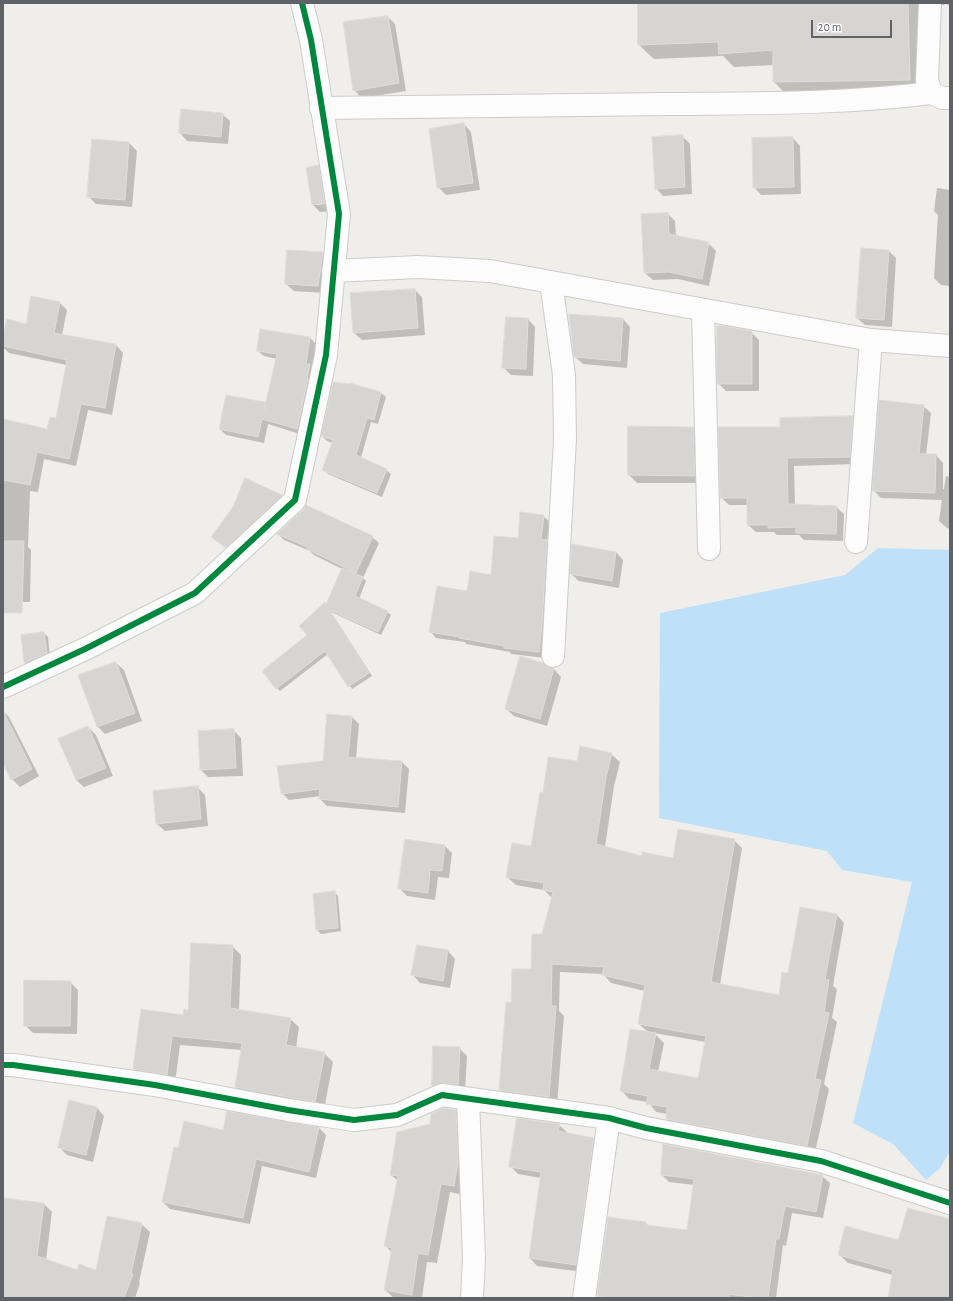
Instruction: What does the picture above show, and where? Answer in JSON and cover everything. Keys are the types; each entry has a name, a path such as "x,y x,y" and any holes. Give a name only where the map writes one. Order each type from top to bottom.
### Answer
{"street":[{"path":"3,687 85,649 195,594 295,500 326,355 339,214 322,108 302,3"},
{"path":"930,3 927,80 940,95"},
{"path":"322,108 759,104 940,95"},
{"path":"333,271 418,267 490,271 871,340 950,346"},
{"path":"551,282 564,375 565,439 553,656"},
{"path":"704,310 709,549"},
{"path":"856,542 871,340"},
{"path":"3,1065 13,1065 155,1085 288,1110 354,1120 397,1115 442,1095 609,1118 646,1128 821,1162 950,1203"},
{"path":"468,1099 474,1258 472,1298"},
{"path":"584,1298 609,1118"}],"water":[{"path":"878,548 950,550 950,1151 940,1168 926,1180 893,1144 853,1123 912,882 842,870 827,851 659,818 660,613 845,575"}],"building":[{"path":"638,3 908,3 910,80 773,82 773,50 719,54 718,42 638,45"},
{"path":"388,16 399,83 353,91 343,22"},
{"path":"181,109 223,113 221,137 179,133"},
{"path":"464,123 473,183 437,188 429,129"},
{"path":"683,135 685,187 655,189 652,137"},
{"path":"793,137 794,187 753,188 752,138"},
{"path":"92,139 129,142 125,200 87,197"},
{"path":"319,165 325,203 312,205 306,168"},
{"path":"668,213 669,234 709,242 702,279 669,272 644,273 641,214"},
{"path":"861,248 889,250 884,320 856,318"},
{"path":"287,250 323,252 318,286 285,284"},
{"path":"415,289 418,328 353,333 350,293"},
{"path":"31,296 60,302 54,333 116,344 105,408 81,404 69,459 37,452 30,485 3,480 3,419 47,429 50,417 56,418 67,360 3,346 3,336 7,319 26,324"},
{"path":"569,314 623,318 620,361 574,357"},
{"path":"506,317 528,318 526,369 502,368"},
{"path":"717,326 752,331 752,384 717,384"},
{"path":"260,329 310,337 306,364 310,364 297,429 262,419 258,437 219,429 226,395 265,402 264,410 277,354 257,351"},
{"path":"333,382 350,383 381,392 374,420 367,418 356,455 387,469 377,493 322,470 333,440 321,436"},
{"path":"879,400 924,405 919,454 936,454 935,493 872,491"},
{"path":"853,416 850,457 787,458 788,504 837,506 836,534 796,533 796,527 768,528 768,525 747,525 747,498 720,498 718,427 780,427 780,418"},
{"path":"628,426 693,427 695,476 628,475"},
{"path":"245,478 282,495 226,548 211,537 233,507"},
{"path":"306,505 373,536 356,573 307,549 307,547 277,534 304,509"},
{"path":"520,512 544,515 541,539 547,540 539,652 504,648 504,646 429,632 437,586 467,591 470,571 491,575 494,536 518,538"},
{"path":"3,541 24,541 22,613 3,613"},
{"path":"572,544 616,552 612,581 570,574"},
{"path":"342,568 363,577 355,596 388,611 378,632 329,610 369,673 348,687 325,651 276,689 262,671 307,635 299,626 325,602 326,604"},
{"path":"44,632 47,653 24,663 21,635"},
{"path":"520,656 543,663 547,667 554,668 540,719 505,709"},
{"path":"116,662 135,713 97,727 78,675"},
{"path":"3,711 32,769 11,780 3,763"},
{"path":"327,714 352,716 348,757 402,761 398,807 319,799 320,789 281,794 277,766 323,761"},
{"path":"88,726 106,768 76,780 58,739"},
{"path":"234,729 236,768 200,770 198,731"},
{"path":"580,746 612,753 606,777 596,844 642,856 642,852 673,858 678,829 735,839 711,982 779,995 782,972 788,973 800,907 837,914 825,979 829,980 824,1012 829,1013 815,1079 821,1080 807,1146 666,1119 667,1107 646,1104 648,1096 620,1091 630,1029 656,1033 649,1069 698,1078 706,1036 638,1024 645,985 602,975 604,967 552,964 551,1006 556,1006 549,1097 499,1090 506,1002 511,1003 512,969 531,969 532,934 542,934 553,892 543,890 544,883 506,877 512,843 531,846 540,792 543,793 548,757 577,761"},
{"path":"198,786 201,819 156,824 153,791"},
{"path":"405,839 445,845 442,871 430,870 428,893 398,889"},
{"path":"335,891 338,928 316,930 313,894"},
{"path":"191,943 233,945 230,1008 291,1018 286,1045 325,1052 315,1102 235,1087 242,1043 172,1036 167,1075 133,1069 141,1009 183,1015 184,1009 188,1010"},
{"path":"417,945 448,950 443,981 411,975"},
{"path":"24,980 71,981 70,1026 24,1026"},
{"path":"433,1046 460,1047 458,1085 443,1083 432,1086"},
{"path":"69,1100 97,1107 86,1155 58,1148"},
{"path":"444,1108 456,1110 458,1162 454,1186 441,1184 428,1255 418,1253 412,1295 384,1290 392,1248 384,1246 398,1176 390,1175 397,1132 430,1124 431,1114"},
{"path":"227,1111 319,1127 309,1172 256,1159 243,1218 162,1202 174,1147 178,1148 184,1121 223,1130"},
{"path":"517,1118 560,1124 558,1131 594,1138 576,1265 529,1258 541,1172 509,1167"},
{"path":"663,1144 823,1175 816,1212 785,1206 779,1239 776,1239 768,1298 729,1294 729,1298 611,1298 597,1296 608,1217 646,1222 646,1225 687,1230 694,1179 661,1175"},
{"path":"4,1198 44,1203 37,1256 77,1270 79,1264 96,1270 107,1216 142,1223 131,1274 133,1274 124,1298 3,1298"},
{"path":"908,1208 950,1219 950,1298 888,1298 893,1270 838,1255 845,1226 898,1240"}],"cycle path":[{"path":"3,687 85,649 195,593 295,500 326,355 339,214 311,40 302,3"},
{"path":"3,1065 13,1065 155,1085 288,1110 354,1120 397,1115 442,1095 609,1118 646,1128 821,1161 950,1203"}]}
